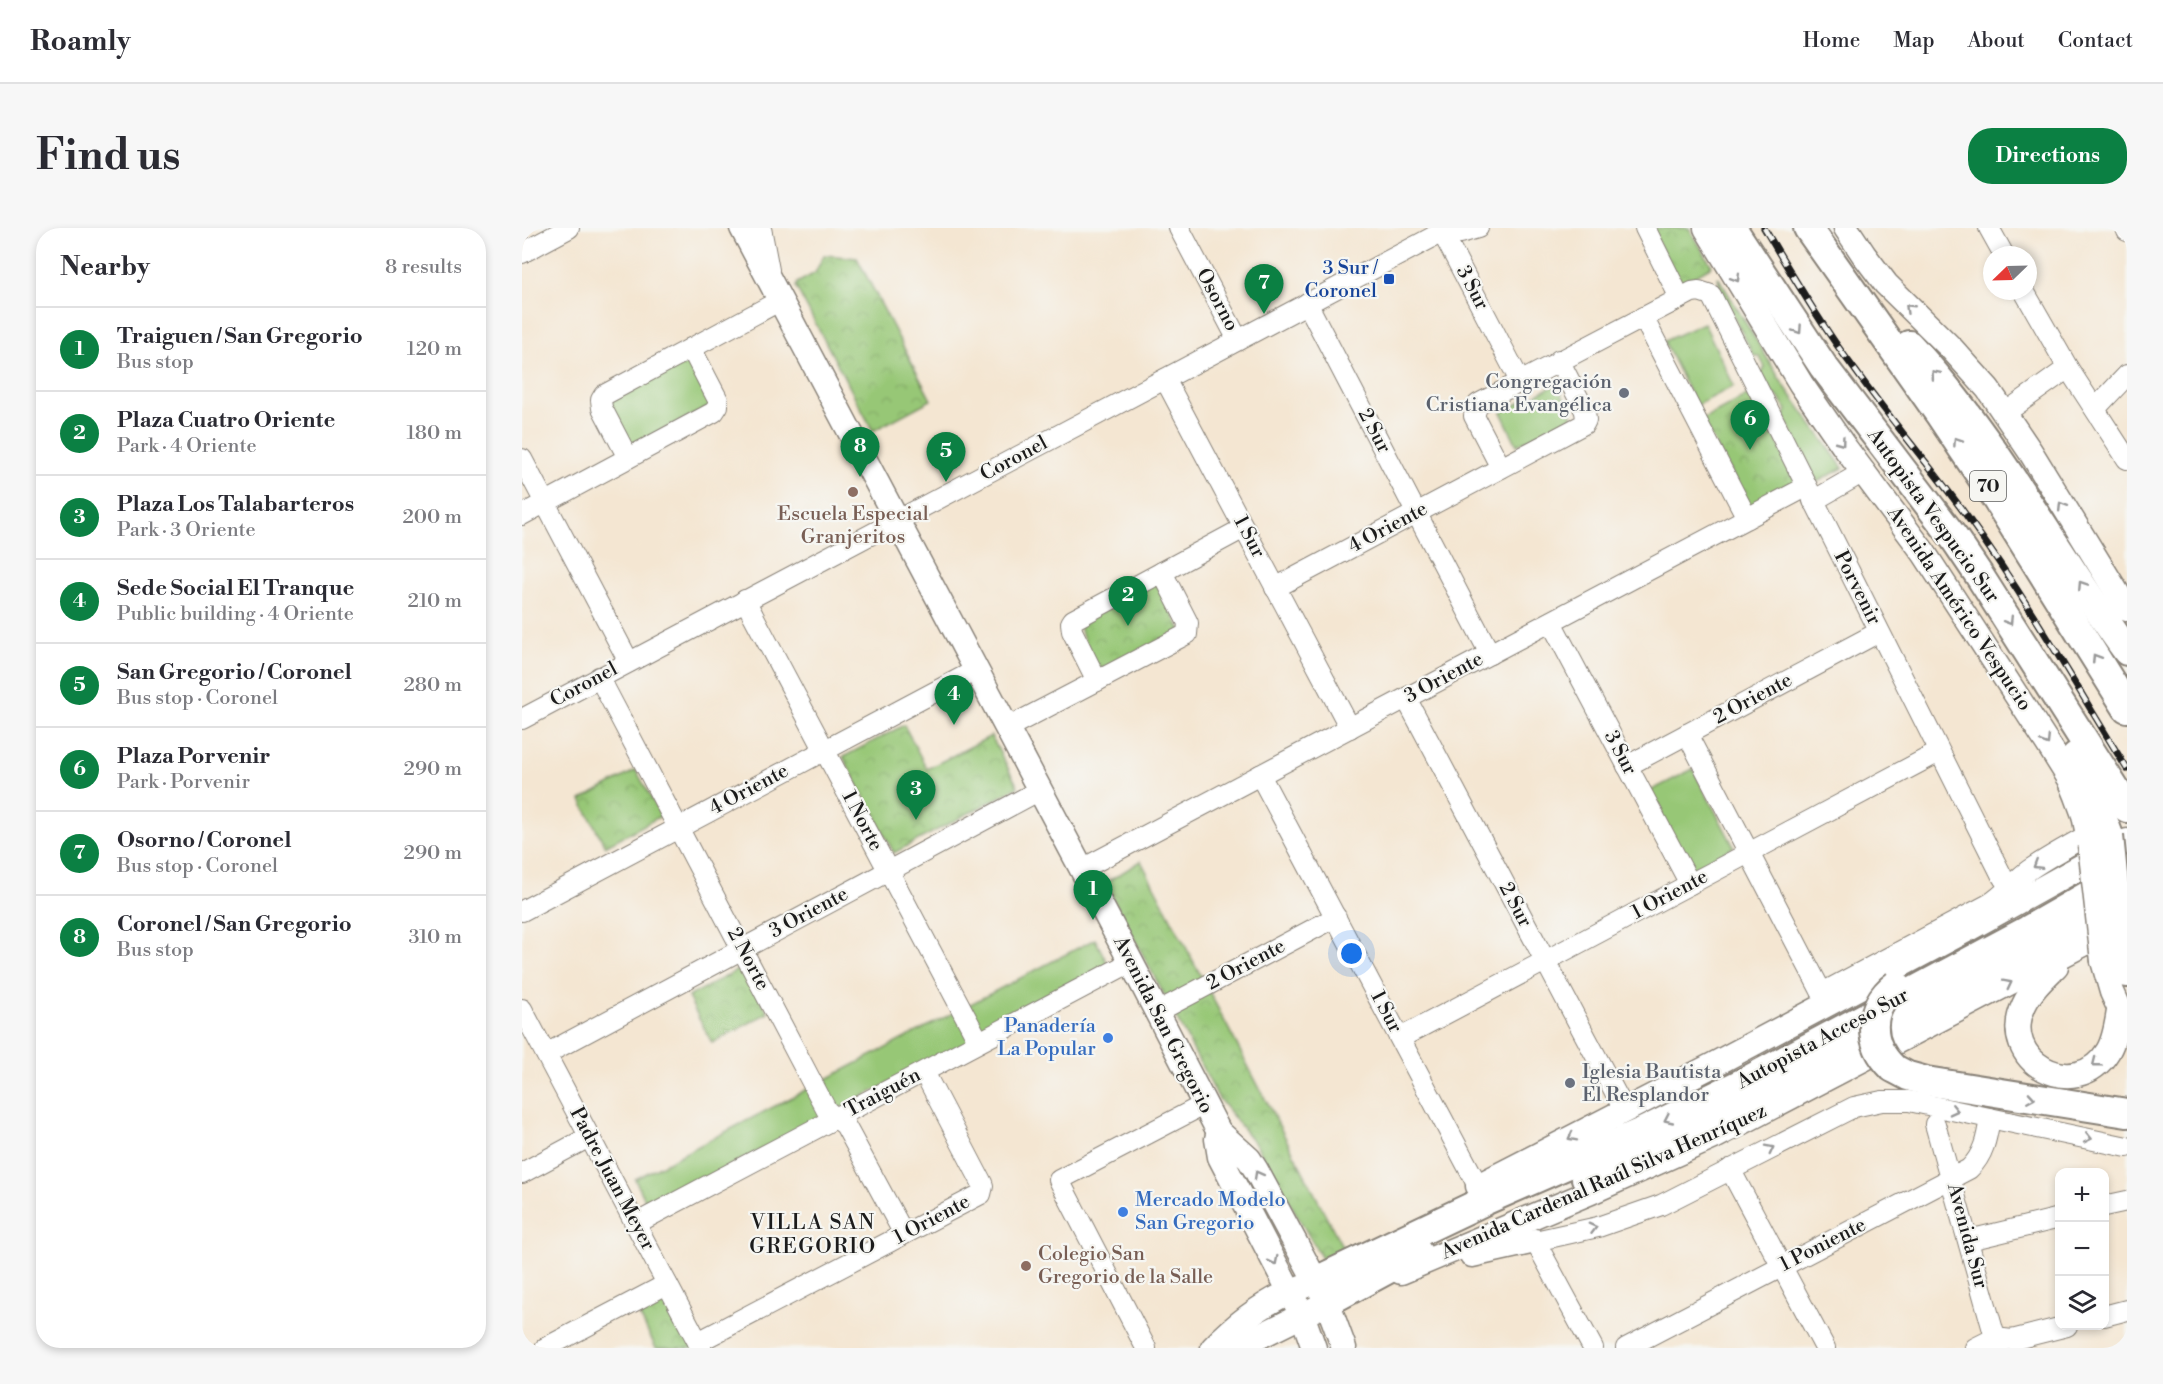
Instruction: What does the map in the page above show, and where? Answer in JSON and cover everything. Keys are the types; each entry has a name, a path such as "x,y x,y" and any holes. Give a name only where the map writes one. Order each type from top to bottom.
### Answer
{"highway":[{"name":"Autopista Vespucio Sur","path":"1732,228 1823,366 1960,547 2127,808"},
{"name":"70","path":"1808,228 1985,482 2127,708"},
{"path":"1837,272 1917,354 1968,415 2127,651"},
{"path":"2042,674 2060,725 2090,786 2103,839 2117,962"},
{"path":"2127,858 2070,887 1896,985 1879,1003 1873,1018 1877,1046 1886,1062 1908,1076 1926,1082 2127,1113"},
{"name":"Autopista Acceso Sur","path":"1311,1292 1371,1255 1484,1201 1644,1131 1738,1085 2028,930 2127,873"},
{"name":"Autopista Acceso Sur","path":"1311,1292 1404,1260 1724,1115 2037,949 2127,896"},
{"path":"1371,1255 1414,1225 1478,1186"}],"main road":[{"name":"Avenida San Gregorio","path":"742,228 1219,1132 1249,1159 1311,1292 1344,1348"},
{"name":"Avenida Américo Vespucio","path":"1706,228 1801,384 1924,552 2070,779 2084,815 2103,839"},
{"path":"1846,228 1886,284 1979,377 2005,412 2127,609"},
{"path":"1478,1186 1713,1065 1965,931 2103,839"},
{"name":"Avenida Cardenal Raúl Silva Henríquez","path":"1213,1348 1256,1309 1311,1292 1591,1192 1689,1148 2127,921"},
{"path":"2072,951 2038,984 2020,1014 2019,1035 2030,1058 2041,1068 2058,1075 2087,1070 2099,1062 2109,1049 2123,1018 2117,962"},
{"path":"1713,1065 1773,1022 1822,993"},
{"path":"1311,1292 1535,1241"},
{"name":"Avenida Cardenal Raúl Silva Henríquez","path":"1236,1348 1303,1317 1311,1292"},
{"path":"1303,1317 1314,1348"}],"street":[{"path":"522,253 545,234 569,228"},
{"name":"Avenida San Gregorio","path":"761,228 776,291"},
{"name":"Osorno","path":"1179,228 1238,340"},
{"name":"Coronel","path":"522,718 1165,379 1443,229 1461,233 1478,228"},
{"path":"1501,468 1476,420 1475,411 1481,401 1680,298 1645,228"},
{"path":"1989,228 1999,246"},
{"name":"3 Sur","path":"1443,229 1520,381"},
{"path":"628,458 602,408 602,397 692,348 776,291"},
{"name":"Porvenir","path":"1680,298 1692,292 1704,292 1713,298 1939,752 2009,887"},
{"path":"2029,300 2068,368 2127,459"},
{"name":"2 Sur","path":"1308,303 1490,654"},
{"path":"1643,317 1747,518"},
{"path":"522,515 716,410 718,400 692,348"},
{"name":"4 Oriente","path":"1275,588 1580,426 1586,420 1585,411 1559,360"},
{"path":"2005,412 2068,368"},
{"path":"2095,410 2127,375"},
{"name":"1 Sur","path":"1165,379 1350,728"},
{"path":"522,459 629,662"},
{"name":"3 Oriente","path":"1082,869 1747,518 1865,471"},
{"path":"1097,681 1072,631 1071,623 1076,618 1244,528"},
{"path":"1007,728 1187,634 1188,623 1162,572"},
{"name":"1 Norte","path":"745,600 979,1042"},
{"name":"3 Sur","path":"1551,622 1690,884"},
{"name":"2 Oriente","path":"1627,766 1879,632"},
{"name":"4 Oriente","path":"522,911 976,670"},
{"name":"2 Norte","path":"599,677 827,1111 844,1125 904,1234"},
{"name":"2 Sur","path":"1406,698 1624,1111"},
{"path":"1687,735 1822,993 1977,911 2002,895 2037,865 2103,839"},
{"name":"1 Oriente","path":"1400,1038 1939,752"},
{"name":"1 Sur","path":"1260,775 1478,1186"},
{"name":"3 Oriente","path":"546,1054 1040,790"},
{"name":"2 Oriente","path":"1157,1012 1336,917"},
{"name":"Traiguén","path":"636,1224 1131,962"},
{"name":"Padre Juan Meyer","path":"522,1009 700,1345"},
{"name":"1 Oriente","path":"700,1345 977,1197 983,1190 982,1183 924,1072"},
{"name":"Avenida Cardenal Raúl Silva Henríquez","path":"1535,1241 1598,1227 1646,1211 1829,1118 1871,1102 1909,1101 2127,1147"},
{"path":"1146,1348 1059,1179 1205,1104"},
{"name":"1 Poniente","path":"1626,1348 1969,1169 1980,1157 1990,1118"},
{"name":"Avenida Sur","path":"1935,1124 1996,1343"},
{"path":"522,1173 590,1137"},
{"path":"1730,1169 1825,1348"},
{"path":"2109,1205 2127,1201"},
{"path":"1969,1240 2055,1219"},
{"path":"1535,1241 1593,1348"},
{"path":"545,1348 667,1284"},
{"path":"2109,1315 2127,1310"},
{"path":"1975,1348 2055,1329"}],"green space":[{"path":"1651,228 1689,228 1712,266 1679,285"},
{"path":"824,255 857,258 931,400 873,431 796,287 797,283 815,273"},
{"path":"1718,277 1781,381 1843,468 1817,482 1784,417 1787,410 1778,397 1772,393 1761,373 1765,367 1759,356 1754,356 1720,289"},
{"path":"1704,323 1734,386 1696,406 1664,341"},
{"path":"689,361 711,406 628,447 606,402"},
{"path":"1557,384 1573,417 1517,445 1501,412"},
{"path":"1754,392 1797,484 1750,508 1702,420"},
{"path":"1156,581 1182,632 1097,674 1078,623"},
{"path":"904,725 927,769 991,736 1018,787 894,853 843,757"},
{"path":"1693,769 1734,847 1689,871 1648,792"},
{"path":"636,770 661,816 605,846 581,800"},
{"path":"1141,861 1343,1248 1324,1262 1257,1146 1219,1099 1105,883"},
{"path":"1095,939 1110,968 649,1208 635,1179"},
{"path":"743,967 768,1013 712,1043 688,997"},
{"path":"659,1301 669,1303 694,1348 656,1348 639,1314"}],"railway":[{"path":"1764,228 1843,353 1992,552 2127,769"}],"place":[{"name":"3 Sur / Coronel","path":"1389,279"},
{"name":"Osorno / Coronel","path":"1264,314"},
{"name":"Congregación Cristiana Evangélica","path":"1624,393"},
{"name":"Plaza Porvenir","path":"1750,450"},
{"name":"Coronel / San Gregorio","path":"860,477"},
{"name":"San Gregorio / Coronel","path":"946,482"},
{"name":"Escuela Especial Granjeritos","path":"853,492"},
{"name":"Plaza Cuatro Oriente","path":"1128,626"},
{"name":"Sede Social El Tranque","path":"954,725"},
{"name":"Plaza Los Talabarteros","path":"916,820"},
{"name":"Traiguen / San Gregorio","path":"1093,920"},
{"name":"Panadería La Popular","path":"1108,1038"},
{"name":"Iglesia Bautista El Resplandor","path":"1570,1083"},
{"name":"Mercado Modelo San Gregorio","path":"1123,1212"},
{"name":"Colegio San Gregorio de la Salle","path":"1026,1266"}],"district":[{"name":"VILLA SAN GREGORIO","path":"813,1235"}]}
